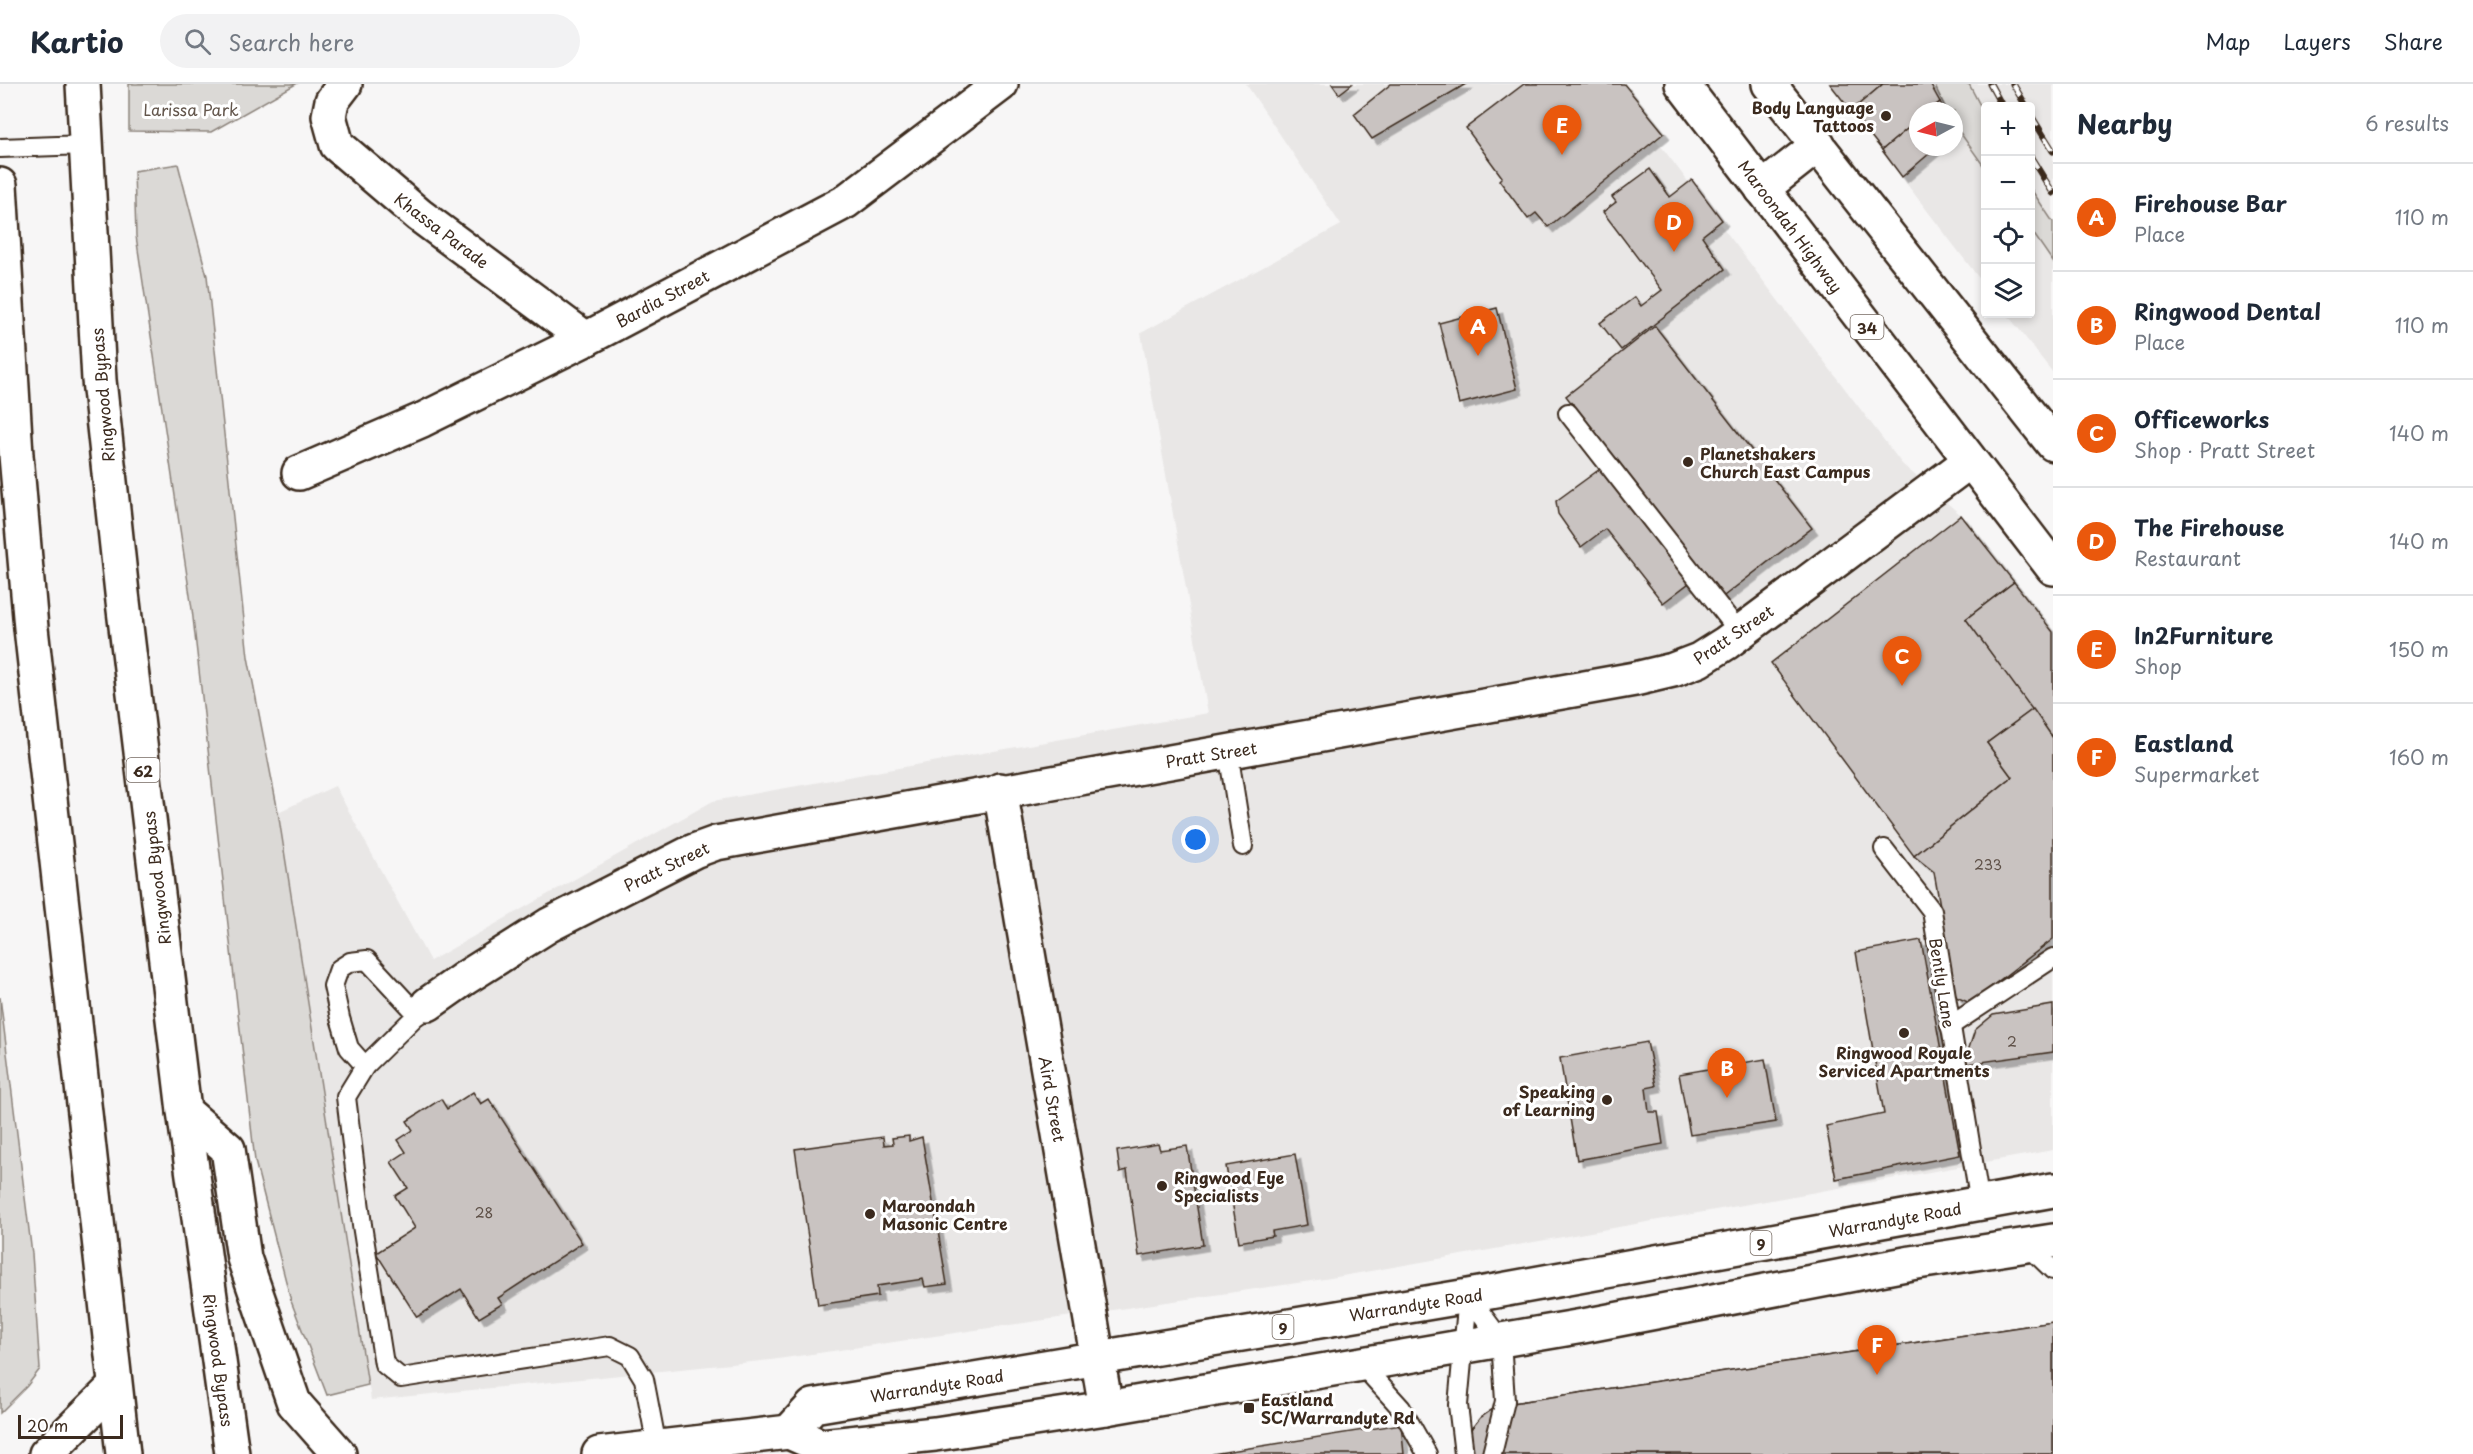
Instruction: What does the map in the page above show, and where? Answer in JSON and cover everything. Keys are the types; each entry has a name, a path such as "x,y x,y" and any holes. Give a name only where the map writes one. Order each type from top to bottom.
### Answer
{"main road":[{"name":"Ringwood Bypass","path":"83,84 99,380 184,1111 232,1454"},
{"name":"Bardia Street","path":"299,473 422,420 586,339 845,202 1001,84"},
{"name":"Maroondah Highway","path":"1682,84 2053,568"},
{"path":"1769,84 2053,444"},
{"name":"Khassa Parade","path":"339,92 329,116 337,145 419,214 586,339"},
{"path":"1762,189 1818,145"},
{"path":"0,185 16,455 31,628 123,1454"},
{"name":"Pratt Street","path":"423,1010 465,978 549,925 694,851 716,843 1000,790 1542,697 1672,670 1700,660 1740,633 1970,461"},
{"name":"Aird Street","path":"1000,790 1106,1408"},
{"path":"184,1111 228,1149 244,1258 294,1403 339,1454"},
{"name":"Warrandyte Road","path":"813,1406 1468,1296 2053,1190"},
{"path":"599,1454 657,1447 796,1443 875,1447 1462,1347 1911,1263 2040,1243"},
{"path":"46,1454 114,1387"},
{"path":"796,1443 813,1406 875,1447"}],"lane":[{"path":"0,148 86,145"},
{"path":"1568,413 1740,633"},
{"path":"1228,751 1243,846"},
{"name":"Bently Lane","path":"1884,849 1932,911 1980,1203"},
{"path":"1950,1026 2053,958"},
{"path":"361,1072 349,1048 333,986 339,969 350,962 367,960 423,1010 361,1072 346,1097 362,1226 384,1364 401,1378 610,1346 630,1356 644,1379 657,1447"},
{"path":"2040,1243 2053,1270"},
{"path":"1468,1296 1501,1340 1505,1401 1492,1454"},
{"path":"1464,1454 1458,1405 1468,1296"},
{"path":"1361,1364 1401,1408 1427,1454"}],"shaded area":[{"path":"1246,84 1614,84 1902,464 1961,515 2053,632 2053,1150 1331,1278 771,1360 371,1400 278,812 335,786 430,961 713,801 1208,713 1141,333 1341,225"},
{"path":"1830,84 1934,84 1943,102 1909,102 1909,156 1963,156 1963,137 1981,162 1981,281"},
{"path":"1969,84 2053,84 2053,222 2035,195 2035,102 1981,102 1981,107"},
{"path":"2035,236 2053,262 2053,373 2010,318 2035,318"}],"green space":[{"name":"Larissa Park","path":"129,84 296,84 211,132 129,131"},
{"path":"1934,84 1969,84 1981,107 1981,162 1963,137 1963,102 1943,102"},
{"path":"178,164 207,276 248,657 278,812 368,1385 327,1395 291,1301 255,1161 192,609 136,236 134,171"},
{"path":"2035,195 2053,222 2053,262 2035,236"},
{"path":"0,997 32,1254 40,1369 27,1386 0,1413"}],"building":[{"path":"1332,84 1352,84 1339,94"},
{"path":"1391,84 1466,84 1372,139 1354,114"},
{"path":"1524,84 1624,84 1664,133 1548,227 1536,213 1528,219 1499,180 1502,177 1466,128"},
{"path":"1830,84 1883,84 1851,111"},
{"name":"Body Language Tattoos","path":"1883,84 1930,84 1940,102 1909,102 1909,128 1882,150 1851,111"},
{"path":"1909,128 1909,156 1926,156 1902,177 1882,150"},
{"path":"1650,169 1670,197 1692,180 1722,220 1702,236 1725,269 1621,350 1600,323 1635,297 1641,306 1662,290 1603,212 1616,202 1612,197"},
{"path":"1497,308 1517,389 1459,404 1439,323"},
{"name":"Planetshakers Church East Campus","path":"1655,326 1812,528 1720,599 1566,396"},
{"path":"1600,469 1689,583 1663,603 1605,529 1581,547 1558,514 1556,501"},
{"path":"1961,515 2014,582 1966,619 2033,709 1987,743 2012,777 1914,856 1771,663"},
{"path":"2014,582 2053,632 2053,738 1966,619"},
{"path":"2033,709 2053,738 2053,939 1970,1003 1956,997 1934,872 1914,856 2012,777 1987,743"},
{"name":"Ringwood Royale Serviced Apartments","path":"1921,940 1960,1155 1836,1179 1826,1126 1884,1114 1856,952"},
{"path":"2053,1005 2053,1052 1967,1064 1967,1054 1975,1030 1993,1015"},
{"name":"Speaking of Learning","path":"1647,1042 1656,1086 1646,1088 1649,1112 1658,1112 1663,1144 1577,1160 1560,1058"},
{"path":"1765,1059 1776,1122 1690,1135 1679,1074"},
{"path":"473,1092 481,1104 489,1099 582,1243 498,1298 502,1304 479,1318 461,1289 417,1317 376,1253 415,1228 395,1196 408,1188 391,1162 406,1152 398,1140 413,1130 407,1121 441,1099 447,1109"},
{"name":"Maroondah Masonic Centre","path":"909,1136 909,1141 922,1137 947,1284 925,1287 923,1279 877,1286 878,1296 818,1305 795,1149 883,1137 884,1145 893,1144 892,1138"},
{"name":"Ringwood Eye Specialists","path":"1158,1144 1160,1150 1187,1146 1203,1245 1139,1256 1127,1170 1120,1172 1117,1151"},
{"path":"1295,1154 1307,1225 1272,1231 1273,1236 1239,1242 1226,1166"},
{"path":"2053,1322 2053,1454 1461,1454 1467,1434 1480,1418 1499,1405"},
{"path":"2053,1322 2053,1454 1461,1454 1467,1434 1480,1418 1499,1405"},
{"path":"1401,1424 1404,1454 1212,1454"}],"railway":[{"path":"1990,84 2000,102"},
{"path":"2013,84 2024,102"},
{"path":"2035,122 2053,151"},
{"path":"2035,164 2053,193"}],"place":[{"name":"Body Language Tattoos","path":"1886,116"},
{"name":"In2Furniture","path":"1562,155"},
{"name":"The Firehouse","path":"1674,252"},
{"name":"Firehouse Bar","path":"1478,356"},
{"name":"Planetshakers Church East Campus","path":"1688,462"},
{"name":"Officeworks","path":"1902,686"},
{"name":"Ringwood Royale Serviced Apartments","path":"1904,1033"},
{"name":"Ringwood Dental","path":"1727,1098"},
{"name":"Speaking of Learning","path":"1607,1100"},
{"name":"Ringwood Eye Specialists","path":"1162,1186"},
{"name":"Maroondah Masonic Centre","path":"870,1214"},
{"name":"Eastland","path":"1877,1375"},
{"name":"Eastland SC/Warrandyte Rd","path":"1249,1408"}]}
